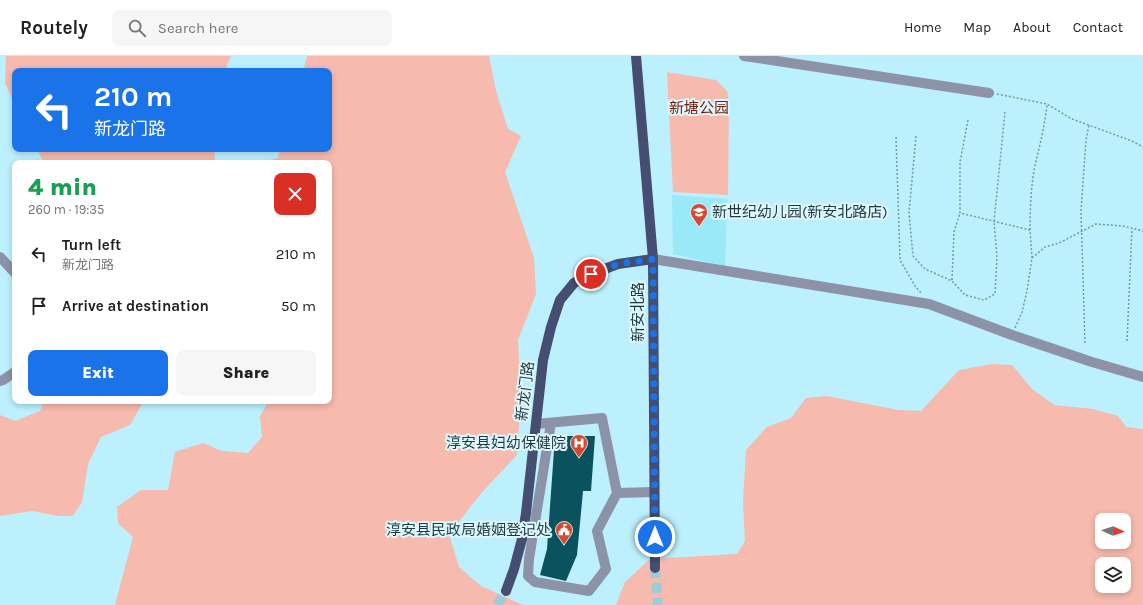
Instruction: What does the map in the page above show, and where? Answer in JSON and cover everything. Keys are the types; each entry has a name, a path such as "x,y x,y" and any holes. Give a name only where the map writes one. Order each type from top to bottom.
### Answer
{"main road":[{"name":"新安北路","path":"636,56 653,259 655,568"},
{"name":"新龙门路","path":"506,591 522,539 543,360 551,327 560,300 574,283 591,274 618,264 653,259"}],"street":[{"path":"744,56 989,93"},
{"path":"0,257 12,270"},
{"path":"653,259 929,304 1012,335 1092,362 1143,377"},
{"path":"0,381 12,374"},
{"path":"536,424 602,418 617,493 597,531 606,569 589,591 535,582 528,576 529,559 552,423"},
{"path":"617,493 654,492"}],"path":[{"path":"989,93 1047,104 1072,119 1132,141 1143,147"},
{"path":"1012,335 1022,312 1032,258 1030,209 1035,167 1045,121 1047,104"},
{"path":"916,136 909,213 913,256 925,269 952,281 965,295 984,300 995,294 997,257 994,221 1005,112"},
{"path":"952,281 954,232 960,213 960,162 968,120"},
{"path":"1085,343 1081,211 1086,140 1089,125"},
{"path":"896,137 900,260 914,286 929,304"},
{"path":"960,213 1030,230"},
{"path":"1032,258 1045,247 1059,243 1096,224 1123,226 1143,231"},
{"path":"1127,341 1132,228"}],"shaded area":[{"name":"新世纪幼儿园(新安北路店)","path":"672,195 727,199 725,266 673,254"}],"green space":[{"path":"6,56 231,56 226,68 12,68 12,98 5,83"},
{"path":"307,56 489,56 496,91 508,129 521,136 505,172 534,258 536,294 518,340 521,399 517,455 483,491 449,534 459,567 481,586 523,605 115,605 133,537 118,523 117,507 141,490 168,490 175,452 203,443 222,451 248,453 262,437 260,416 267,404 332,404 332,160 270,160 278,158 279,152 332,152 332,68 304,68"},
{"name":"新塘公园","path":"667,72 716,80 727,91 729,102 728,195 673,192"},
{"path":"38,152 214,152 215,160 42,160"},
{"path":"992,364 1012,365 1032,389 1054,405 1093,409 1118,416 1126,427 1143,429 1143,605 616,605 625,582 650,559 737,554 745,541 743,502 746,450 767,427 791,418 806,398 827,396 898,410 921,411 959,370"},
{"path":"43,404 142,404 130,425 101,437 88,464 82,502 73,516 58,516 32,511 0,516 0,415 15,421 40,411"}],"building":[{"name":"淳安县妇幼保健院","path":"555,436 595,436 591,491 583,491 577,555 566,581 540,575 547,549"}],"tunnel":[{"path":"655,568 658,605"},
{"path":"497,605 506,591"}],"place":[{"name":"新世纪幼儿园(新安北路店)","path":"699,227"},
{"name":"淳安县妇幼保健院","path":"579,458"},
{"name":"淳安县民政局婚姻登记处","path":"564,545"}],"route":[{"path":"591,274 618,264 653,259 655,537"}]}
